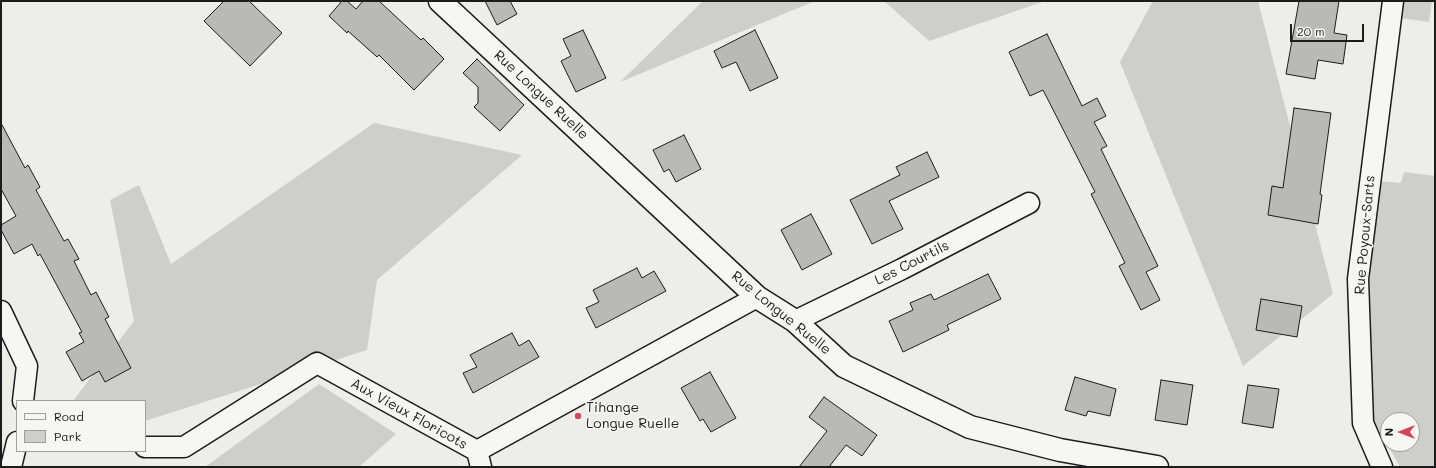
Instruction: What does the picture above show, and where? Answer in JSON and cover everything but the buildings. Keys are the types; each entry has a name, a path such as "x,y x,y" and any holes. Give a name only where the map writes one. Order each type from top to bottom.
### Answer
{"street":[{"name":"Rue Longue Ruelle","path":"440,1 758,297 795,321 844,366 970,427 1060,450 1157,467"},
{"name":"Rue Poyoux-Sarts","path":"1382,467 1363,423 1358,279 1393,1"},
{"name":"Les Courtils","path":"795,321 902,269 1029,203"},
{"name":"Aux Vieux Floricots","path":"146,447 184,447 317,363 479,459 758,297"},
{"path":"1,311 27,366 23,400"},
{"path":"11,467 16,446"}],"green space":[{"path":"703,1 815,1 620,82"},
{"path":"884,1 1045,1 929,41"},
{"path":"1153,1 1258,1 1333,294 1243,366 1120,62"},
{"path":"1402,1 1432,1 1429,22 1400,18"},
{"path":"374,123 522,155 377,280 367,350 146,421 146,400 74,400 134,321 110,200 139,185 171,264"},
{"path":"1404,172 1435,176 1435,467 1400,467 1392,452 1420,452 1420,412 1380,412 1380,432 1374,421 1368,279 1379,181 1401,183"},
{"path":"319,384 396,434 359,467 205,467"}],"place":[{"name":"Tihange Longue Ruelle","path":"578,416"}]}
